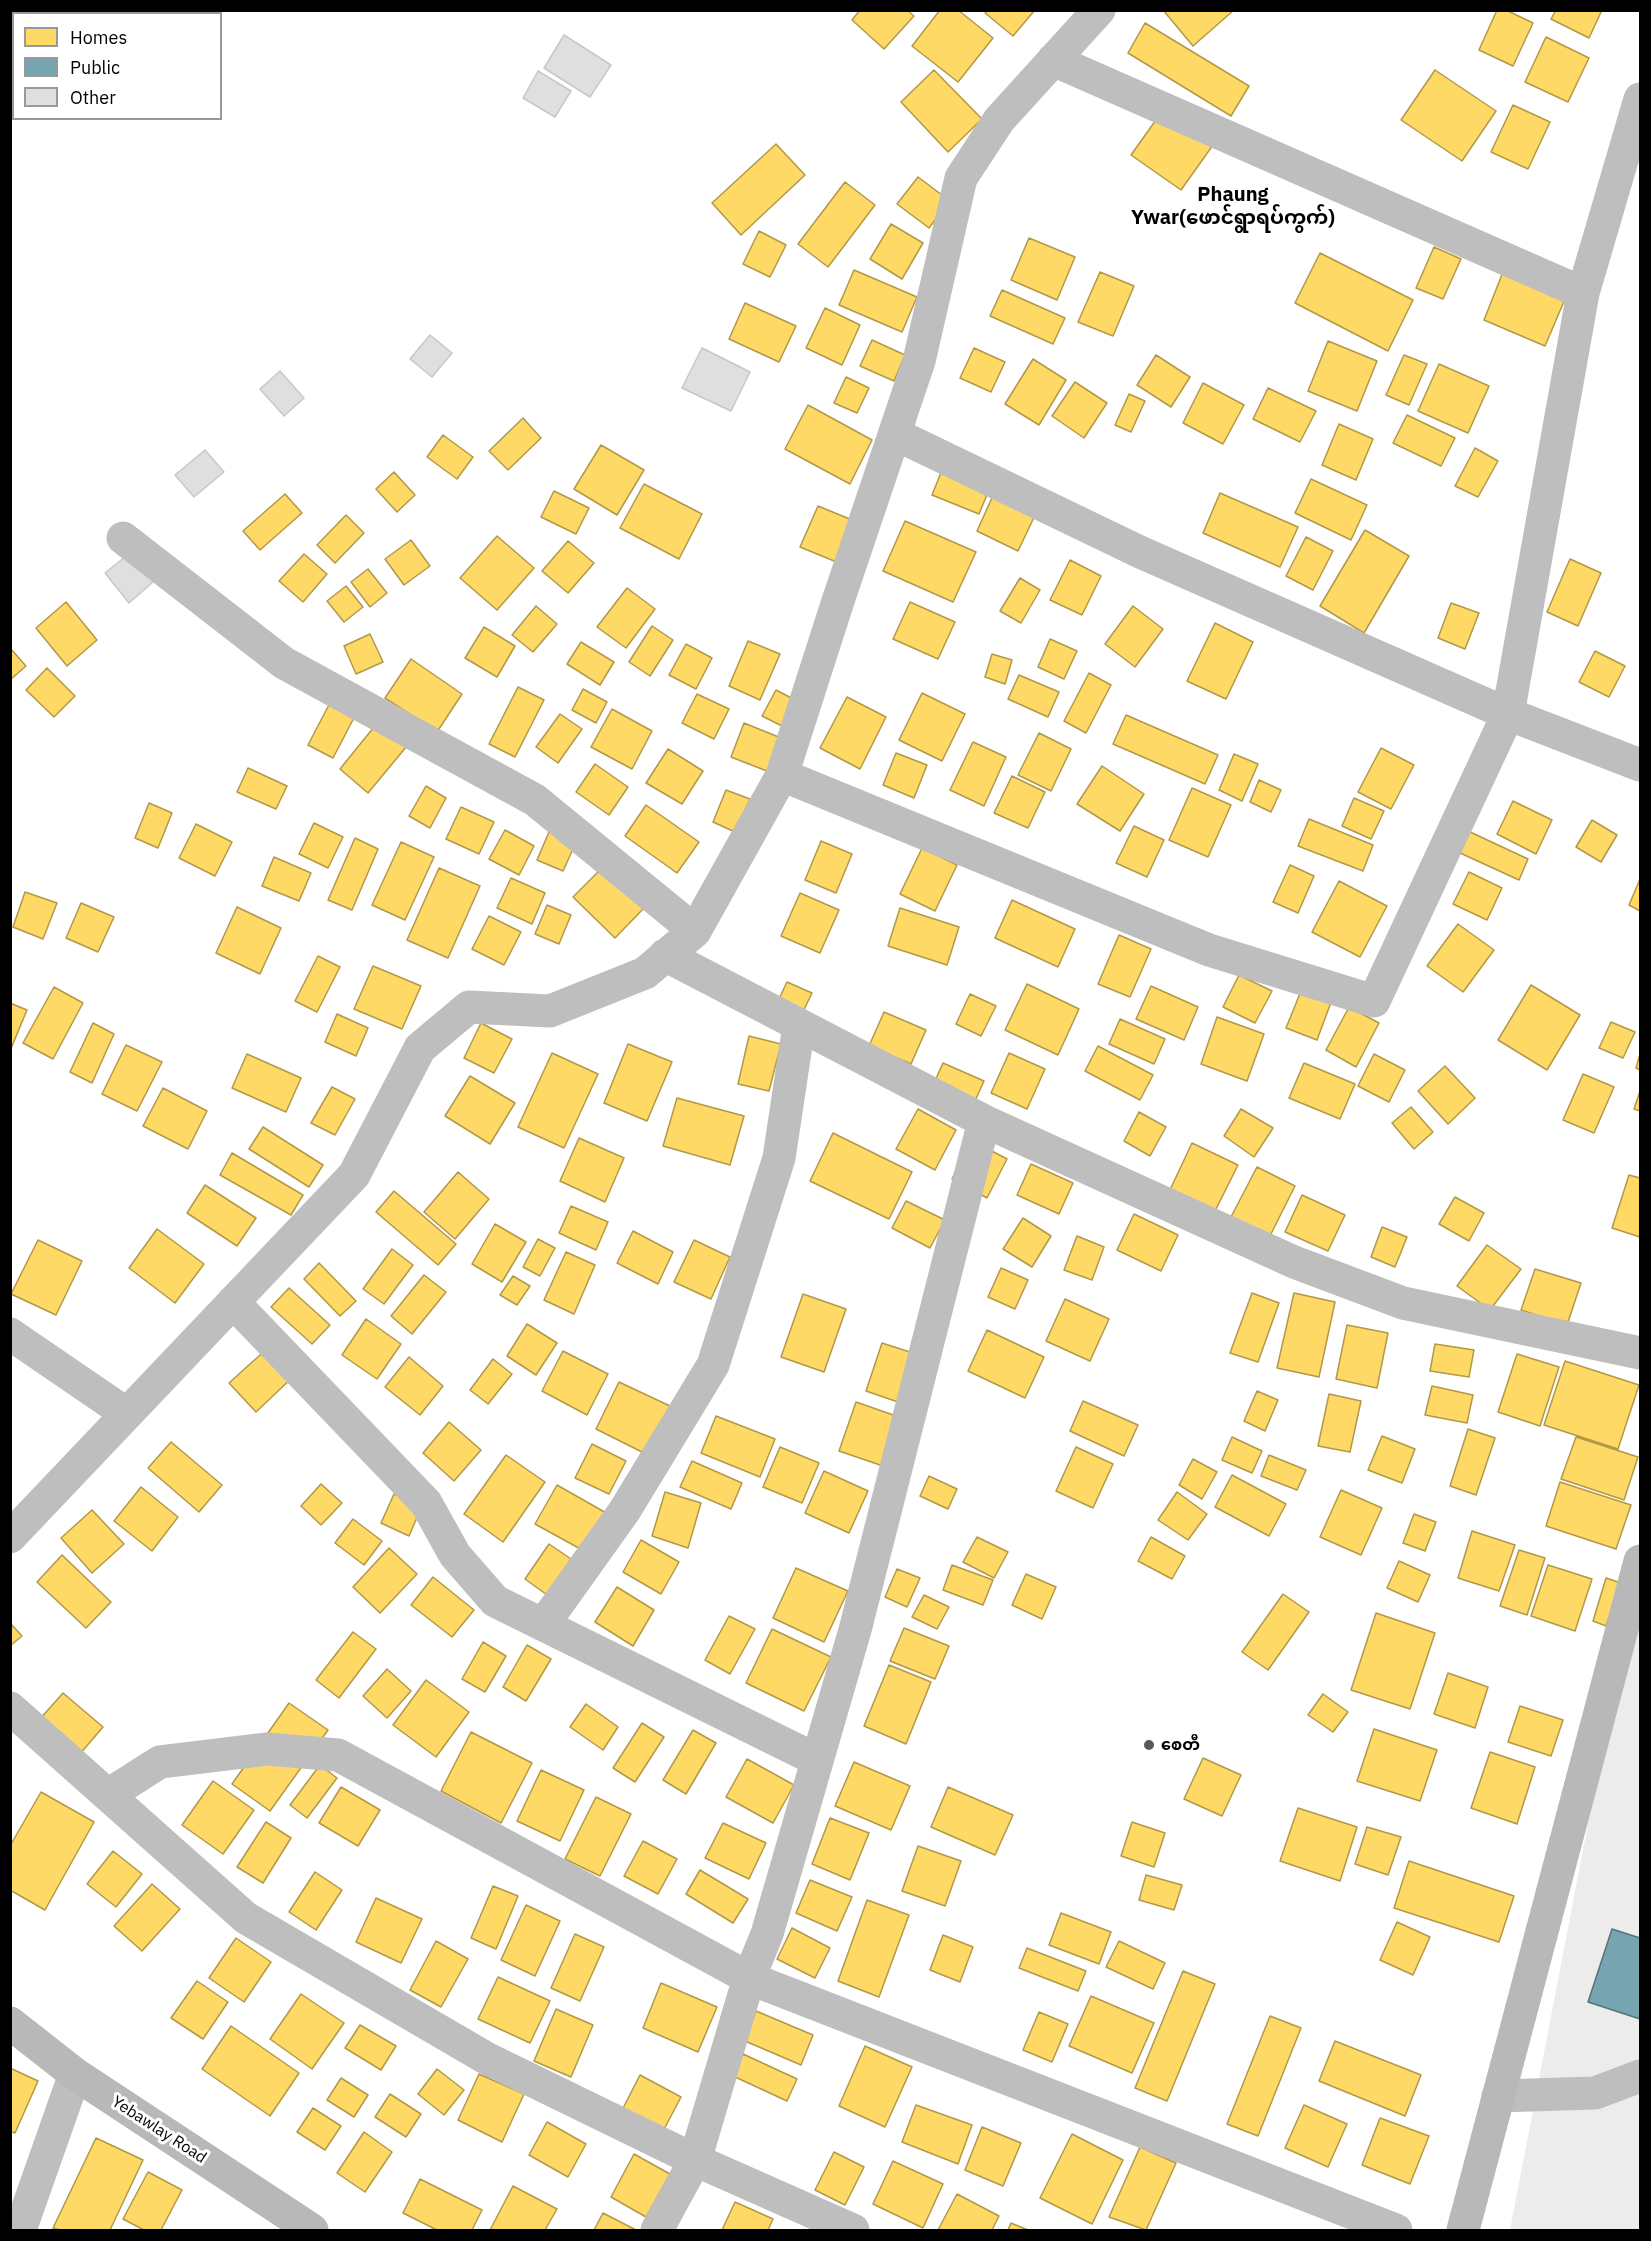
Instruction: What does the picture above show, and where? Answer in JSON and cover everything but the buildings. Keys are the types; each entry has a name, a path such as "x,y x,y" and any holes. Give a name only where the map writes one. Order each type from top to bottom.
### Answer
{"main road":[{"path":"1463,2230 1641,1561"},
{"name":"Yebawlay Road","path":"10,2023 75,2074 312,2230"}],"street":[{"path":"10,1537 354,1175 420,1048 469,1007 550,1011 645,974 695,931 782,775 920,361 962,178 999,120 1099,10"},
{"path":"1053,60 1583,293"},
{"path":"782,775 1209,950 1374,1001 1509,714 1583,293 1641,99"},
{"path":"895,434 1140,552 1509,714 1641,765"},
{"path":"123,538 284,663 535,800 695,931"},
{"path":"665,956 984,1121 1294,1262 1403,1303 1641,1353"},
{"path":"543,1625 625,1510 713,1365 779,1158 800,1025"},
{"path":"657,2230 695,2160 749,1978 767,1934 855,1630 984,1121"},
{"path":"234,1302 426,1503 455,1555 495,1601 817,1760"},
{"path":"10,1334 127,1414"},
{"path":"10,1708 246,1918 486,2058 695,2160 853,2230"},
{"path":"108,1795 160,1762 267,1749 338,1755 749,1978 1396,2230"},
{"path":"20,2230 75,2074"},
{"path":"1497,2096 1595,2093 1641,2076"}],"shaded area":[{"path":"1640,1553 1640,2230 1510,2230"}],"place":[{"name":"စေတီ","path":"1149,1745"}],"district":[{"name":"Phaung Ywar(ဖောင်ရွာရပ်ကွက်)","path":"1233,206"}]}
